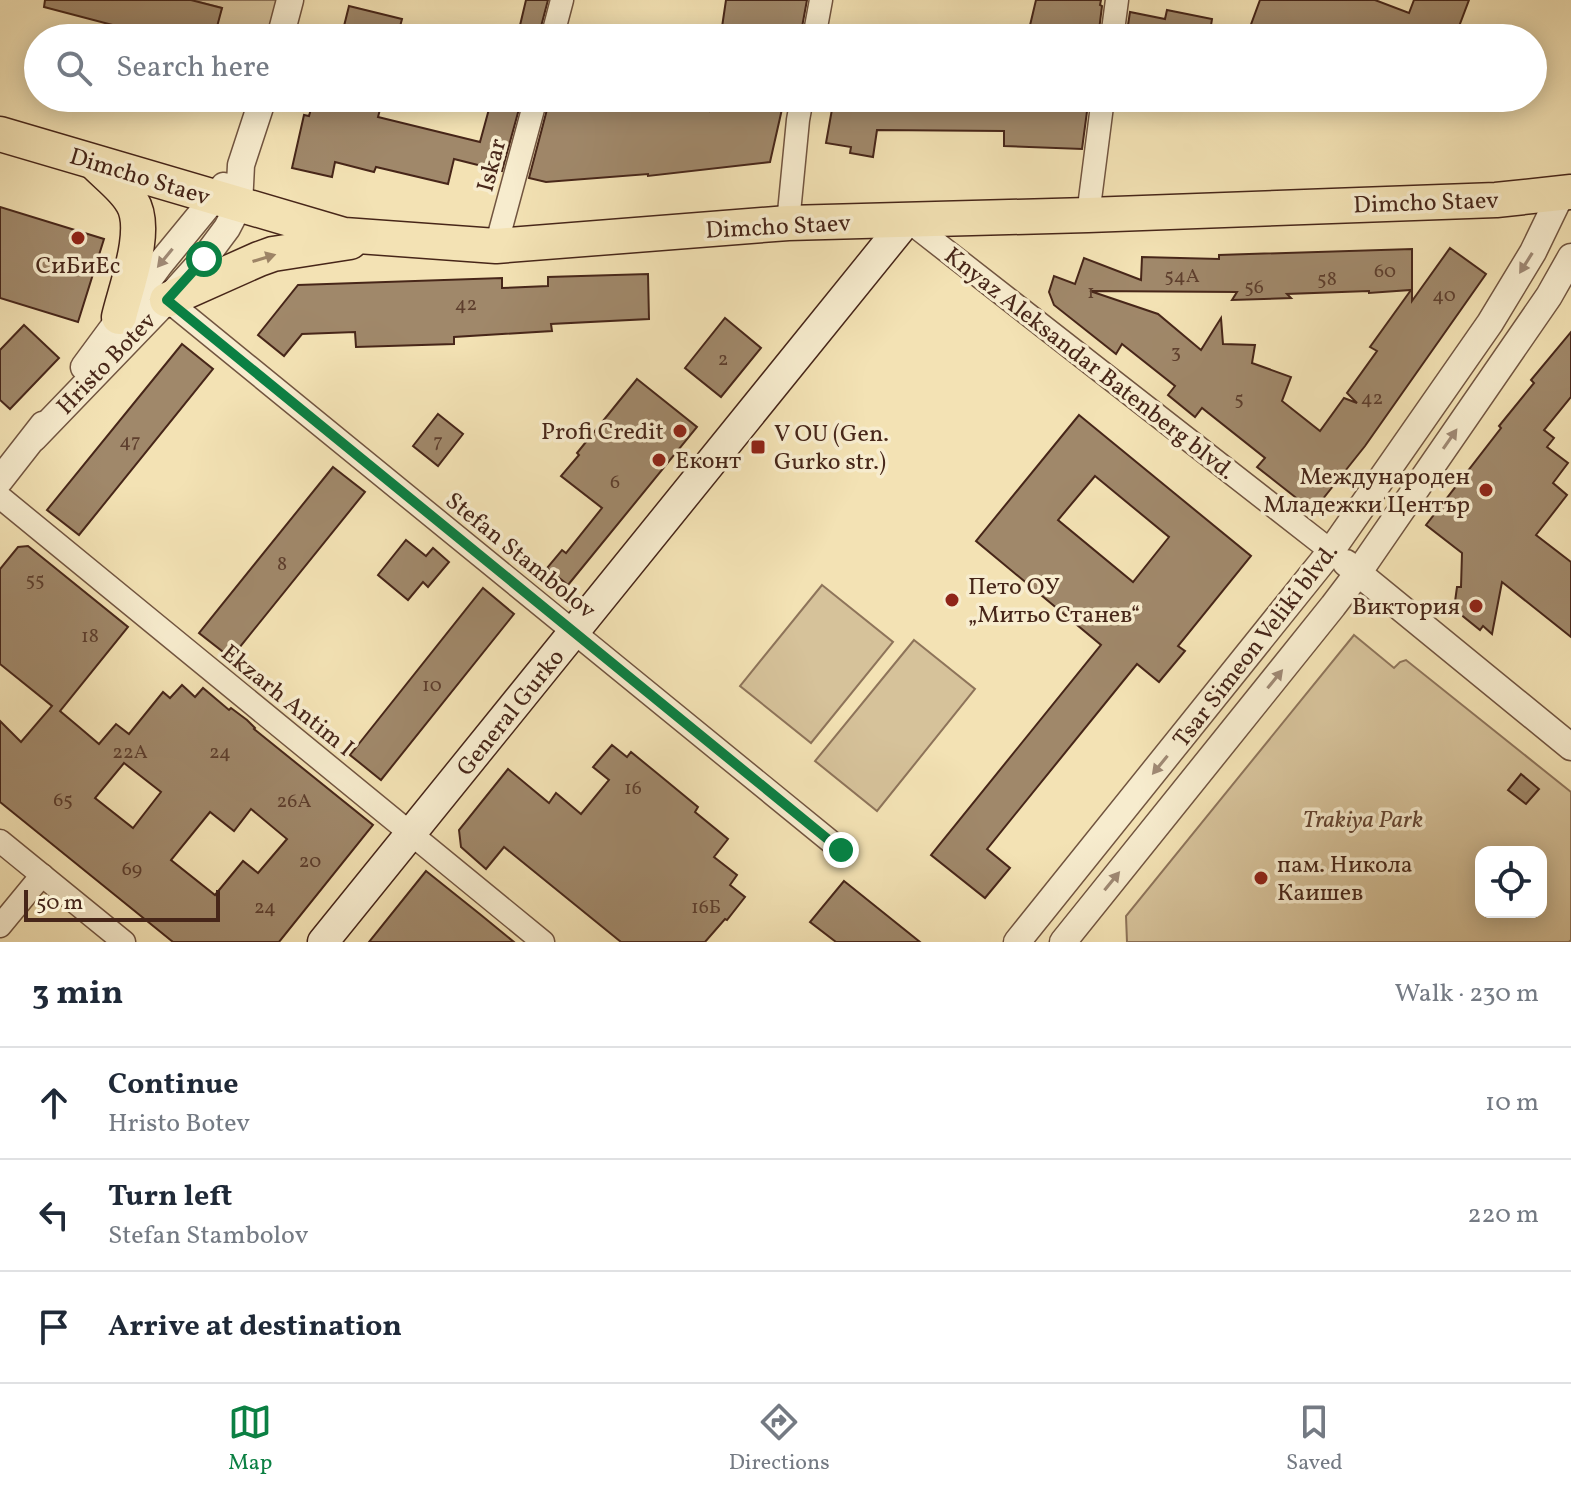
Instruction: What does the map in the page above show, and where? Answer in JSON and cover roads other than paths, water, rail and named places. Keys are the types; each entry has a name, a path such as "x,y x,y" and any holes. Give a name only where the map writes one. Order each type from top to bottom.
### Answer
{"main road":[{"name":"Dimcho Staev","path":"0,134 344,235 496,246 788,223 1496,200 1568,186"},
{"path":"94,162 126,194 139,220 137,243 119,317"},
{"name":"General Gurko","path":"323,942 907,220"},
{"path":"167,300 273,254 370,238"}],"street":[{"path":"284,24 290,0"},
{"path":"556,24 562,0"},
{"path":"817,24 821,0"},
{"path":"1114,24 1117,0"},
{"name":"Hristo Botev","path":"34,438 167,300 217,243 227,228 227,201 258,112"},
{"name":"Iskar","path":"496,246 532,112"},
{"path":"788,223 799,112"},
{"path":"1088,215 1101,112"},
{"name":"Tsar Simeon Veliki blvd.","path":"1017,942 1331,551 1490,323 1568,186"},
{"name":"Hristo Botev","path":"0,480 34,438 119,317 227,201"},
{"name":"Knyaz Aleksandar Batenberg blvd.","path":"907,220 1331,551 1571,747"},
{"name":"Tsar Simeon Veliki blvd.","path":"1063,942 1358,573 1549,296 1571,257"},
{"name":"Stefan Stambolov","path":"167,300 841,850"},
{"name":"Ekzarh Antim I","path":"0,497 543,942"},
{"path":"0,841 124,942"},
{"path":"0,926 42,875"}],"place":[{"name":"СиБиЕс","path":"78,238"},
{"name":"Profi Credit","path":"680,431"},
{"name":"V OU (Gen. Gurko str.)","path":"758,447"},
{"name":"Еконт","path":"659,460"},
{"name":"Международен Младежки Център","path":"1486,490"},
{"name":"Пето ОУ „Митьо Станев“","path":"952,600"},
{"name":"Виктория","path":"1476,606"},
{"name":"пам. Никола Каишев","path":"1261,878"}],"park label":[{"name":"Trakiya Park","path":"1363,819"}]}
